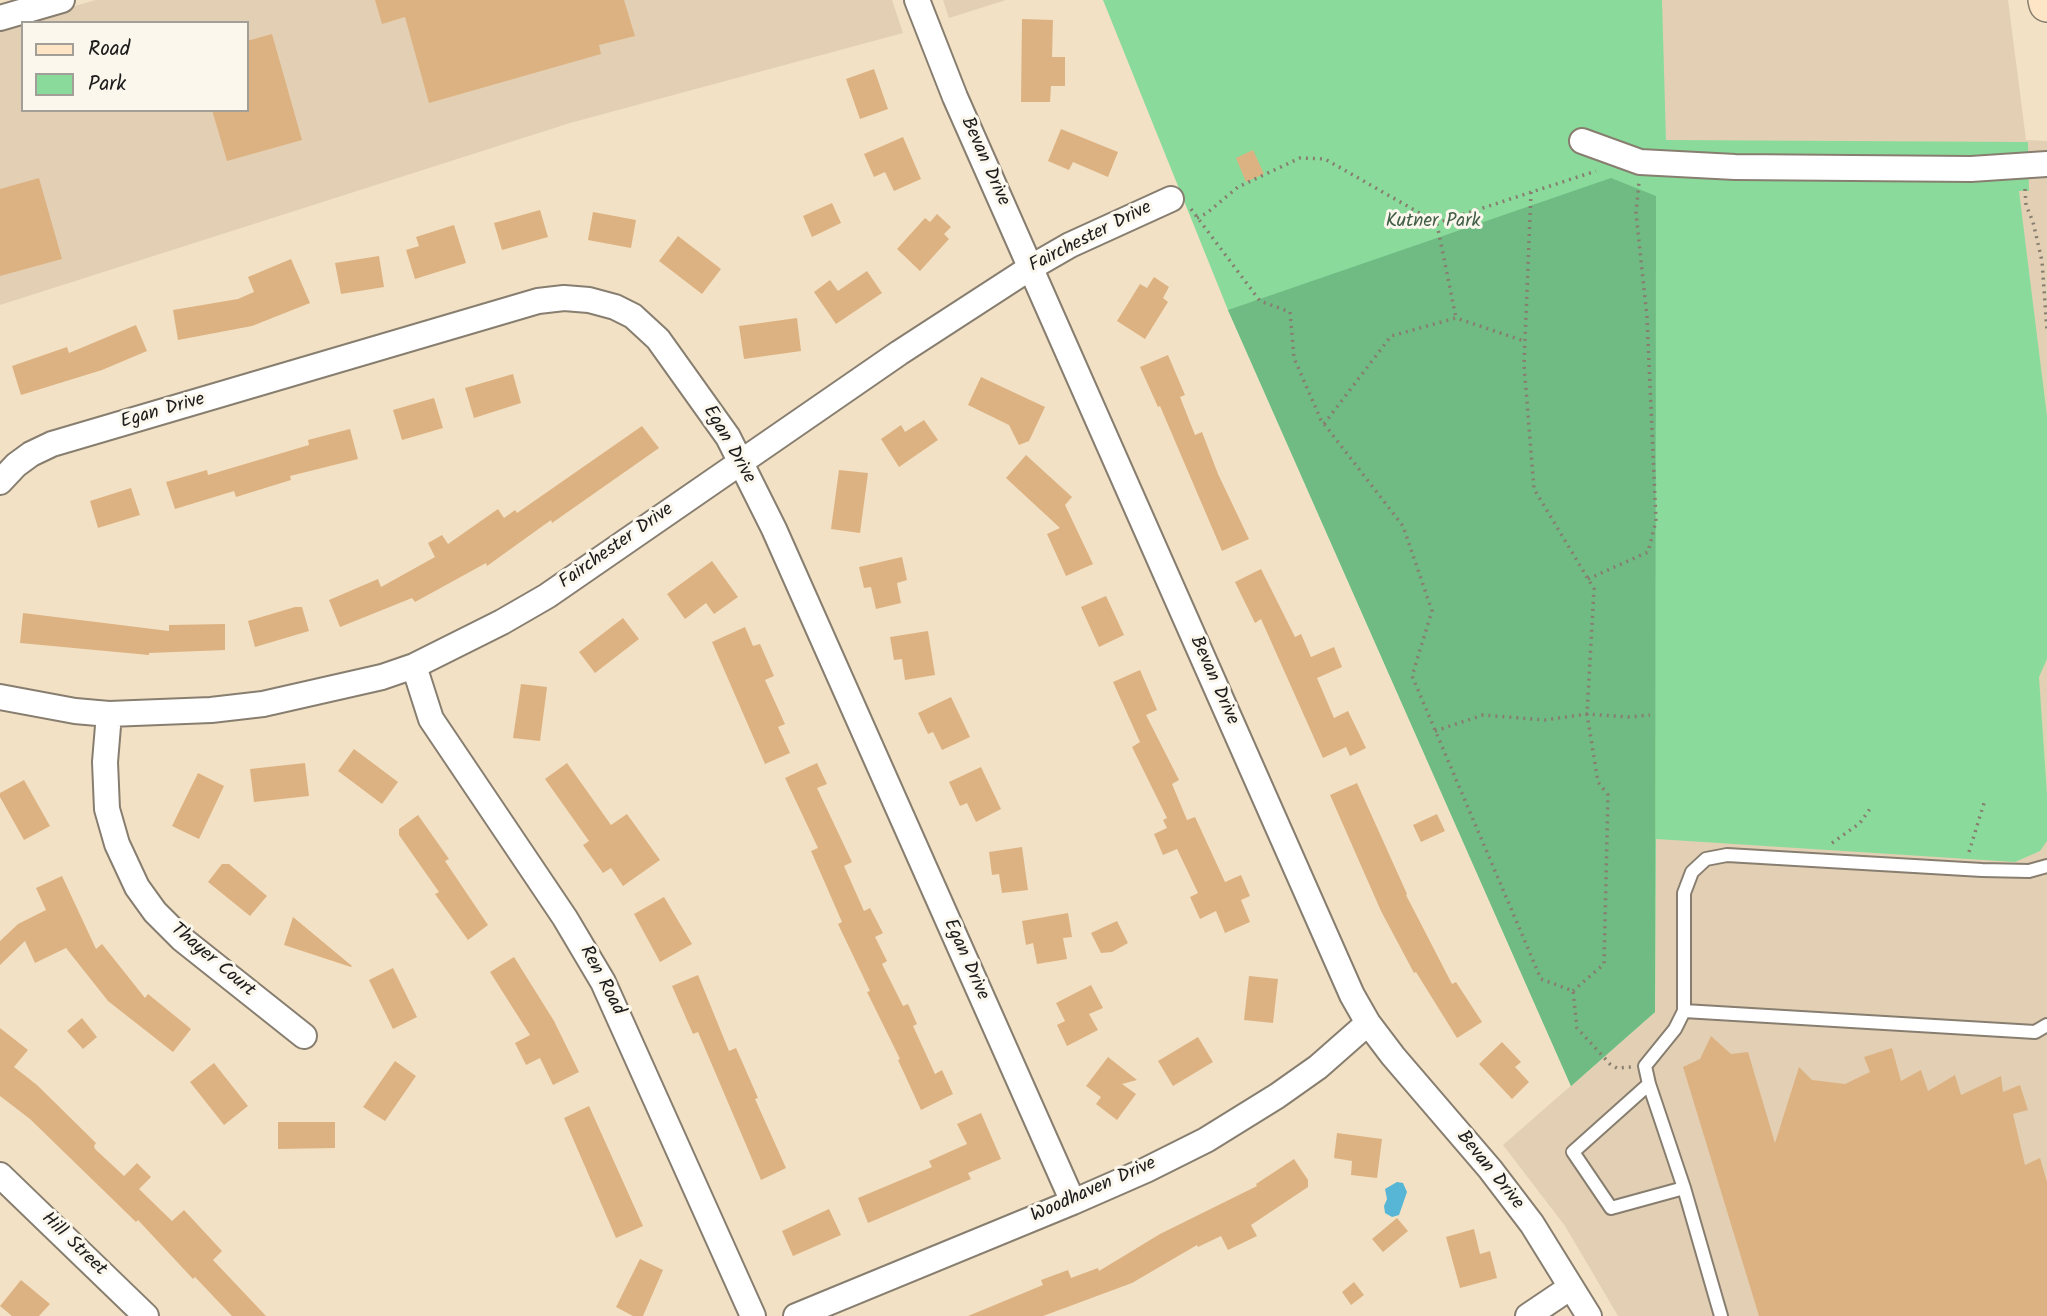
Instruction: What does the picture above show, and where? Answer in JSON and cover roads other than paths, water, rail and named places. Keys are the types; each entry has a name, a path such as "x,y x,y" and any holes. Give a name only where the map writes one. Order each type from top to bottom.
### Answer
{"street":[{"path":"0,18 62,0"},
{"name":"Bevan Drive","path":"917,0 950,85 1030,268 1352,995 1368,1023 1490,1169 1532,1224 1588,1316"},
{"path":"1583,141 1636,161 1735,167 1957,169 2047,164"},
{"name":"Fairchester Drive","path":"0,697 75,711 109,714 211,710 263,704 382,677 414,666 491,628 547,596 899,353 1030,268 1070,245 1171,199"},
{"name":"Egan Drive","path":"0,482 31,454 52,444 538,301 564,298 589,300 615,307 644,324 658,339 728,437 774,529 1073,1202"},
{"name":"Ren Road","path":"414,666 431,719 565,918 603,982 753,1316"},
{"name":"Thayer Court","path":"109,714 105,762 107,809 117,844 137,887 155,912 182,939 304,1036"},
{"name":"Woodhaven Drive","path":"796,1316 1146,1170 1236,1123 1318,1067 1368,1023"},
{"name":"Hill Street","path":"0,1175 146,1316"},
{"path":"1528,1316 1571,1287"}],"lane":[{"path":"1721,1316 1645,1066 1675,1029 1684,1011 1684,893 1692,872 1706,859 1727,855 2029,871 2047,866"},
{"path":"1684,1011 2035,1032 2047,1025"},
{"path":"1649,1084 1573,1152 1611,1208 1684,1188"}],"water":[{"path":"1397,1182 1403,1183 1407,1192 1399,1215 1392,1217 1385,1213 1385,1189"}],"park label":[{"name":"Kutner Park","path":"1433,223"}]}
